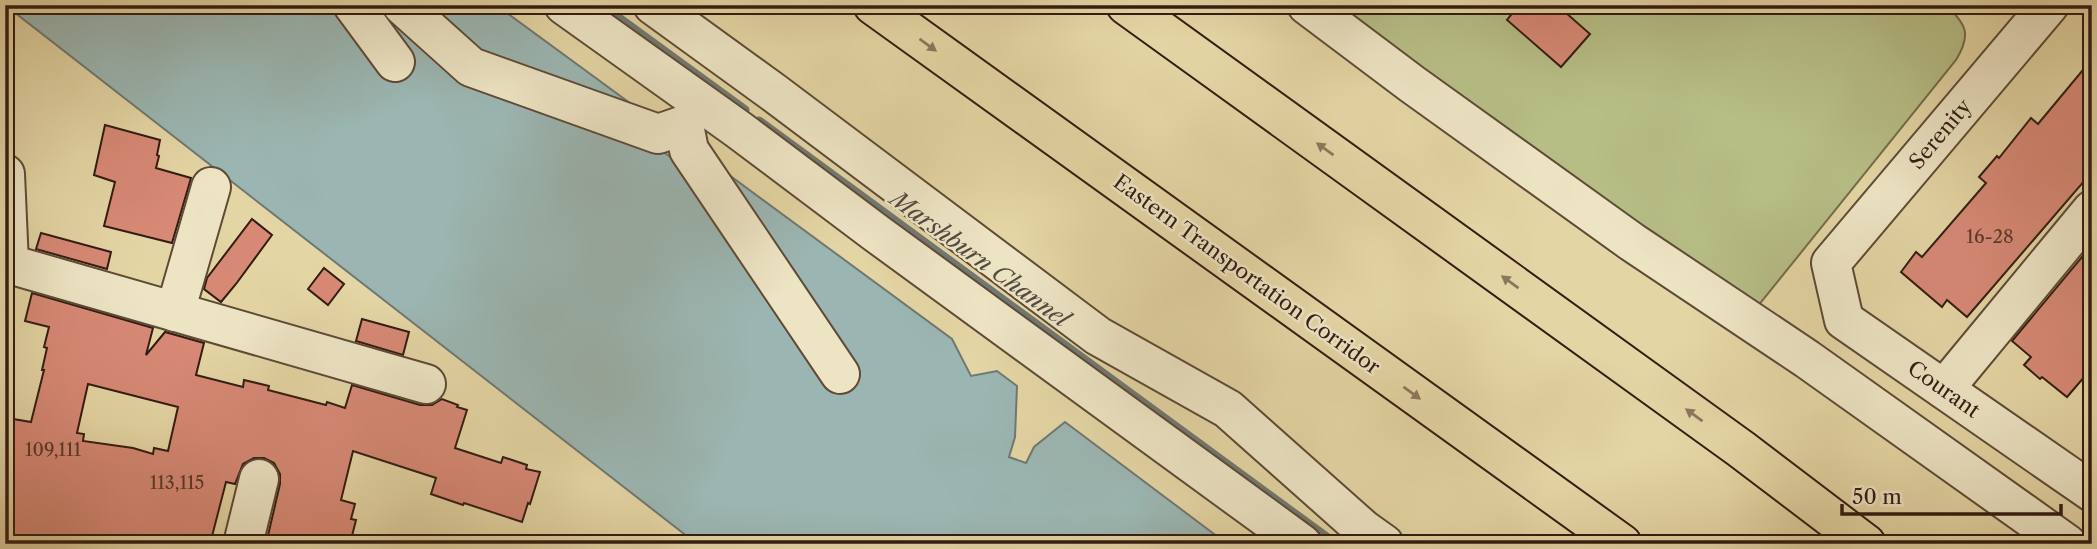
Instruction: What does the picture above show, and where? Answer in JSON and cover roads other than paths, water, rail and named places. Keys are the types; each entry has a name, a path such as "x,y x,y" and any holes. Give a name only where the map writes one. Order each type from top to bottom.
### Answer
{"highway":[{"name":"Eastern Transportation Corridor","path":"873,5 1622,544"},
{"path":"1126,5 1741,449 1866,544"},
{"path":"1741,449 1898,544"}],"street":[{"path":"353,5 395,62"},
{"path":"402,5 471,67 658,134 684,125 689,150 840,374"},
{"path":"564,5 739,130 1301,544"},
{"path":"653,5 1098,336 1228,409 1363,529 1384,544"},
{"path":"1307,5 1632,242 1818,367 2067,544"},
{"name":"Serenity","path":"1831,263 2033,11"},
{"path":"5,174 7,280 175,312 426,384"},
{"path":"175,312 211,187"},
{"path":"1944,389 2092,210"},
{"name":"Courant","path":"1831,263 1844,320 2092,492"},
{"path":"243,544 260,479"}],"water":[{"path":"5,5 496,5 653,120 649,142 688,169 706,158 952,339 971,376 997,371 1017,386 1015,437 1009,457 1026,463 1034,447 1065,422 1222,540 1222,544 697,544"}],"waterway":[{"name":"Marshburn Channel","path":"601,5 745,110"},
{"name":"Marshburn Channel","path":"759,121 1336,544"}]}
